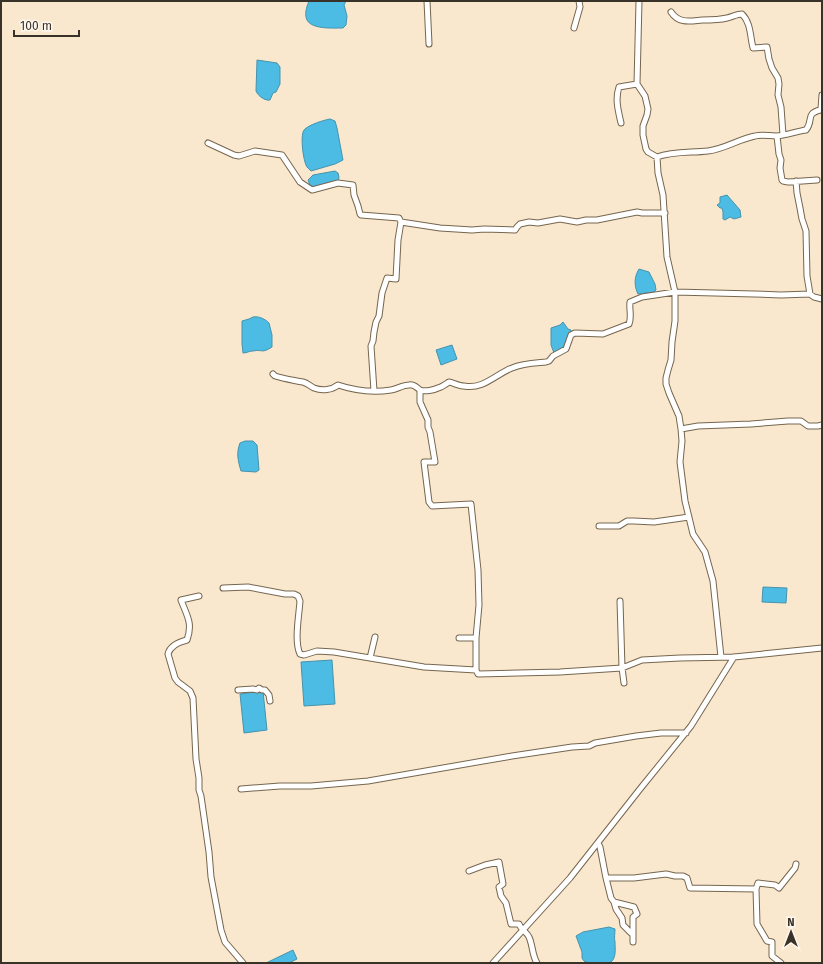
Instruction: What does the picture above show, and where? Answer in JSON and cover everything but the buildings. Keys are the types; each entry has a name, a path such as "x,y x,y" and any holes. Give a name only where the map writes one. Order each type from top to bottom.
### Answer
{"street":[{"path":"427,1 429,44"},
{"path":"574,28 580,8 579,1"},
{"path":"639,1 637,84 644,96 648,109 643,126 646,149 648,152 657,157 674,153 709,151 755,136 777,136 806,130 810,124 812,113 821,109 822,95"},
{"path":"671,12 680,20 689,22 716,20 739,14 744,16 748,24 753,48 767,47 769,60 778,78 778,95 781,107 783,135"},
{"path":"621,123 616,95 619,87 637,84"},
{"path":"777,136 781,160 780,168 782,180 785,182 817,180"},
{"path":"208,143 239,156 255,151 282,155 300,182 312,190 338,183 354,185 354,195 361,215 399,218 401,222 440,228 515,230 520,224 529,222 538,224 560,219 577,222 597,220 637,212 664,213"},
{"path":"657,157 658,173 664,195 667,257 675,292 675,321 671,360 666,378 666,384 679,416 682,441 680,462 681,474 685,501 693,534 705,552 714,581 721,657"},
{"path":"796,182 802,219 806,230 807,276 810,294"},
{"path":"374,391 371,346 376,322 379,316 382,293 387,278 396,279 398,240 401,222"},
{"path":"273,374 274,376 304,382 315,388 329,390 338,385 360,391 392,390 411,384 420,390 426,391 440,388 449,382 464,387 473,386 490,381 510,368 520,365 546,362 553,356 566,349 571,335 575,333 603,334 630,324 630,302 642,297 675,292 746,293 781,296 810,294 814,297 822,299"},
{"path":"420,390 420,402 428,420 435,462 424,462 429,502 432,506 471,504 478,570 479,605 476,638 476,670 478,674 560,672 622,668 642,660 734,657 822,648"},
{"path":"681,429 698,426 757,424 788,421 801,421 808,426 822,425"},
{"path":"599,526 619,526 627,521 654,522 689,517"},
{"path":"223,588 248,587 285,594 294,594 298,596 300,601 297,642 300,654 304,655 317,651 328,652 424,667 476,670"},
{"path":"199,596 181,600 190,624 188,635 186,640 171,648 168,654 175,678 190,691 193,698 194,740 199,790 217,911 225,942 243,963"},
{"path":"620,601 622,668 624,683"},
{"path":"370,658 375,637"},
{"path":"459,638 476,638"},
{"path":"493,963 570,878 686,733 734,657"},
{"path":"238,690 257,690 259,688 265,690 270,701"},
{"path":"241,789 368,781 512,756 589,746 595,743 636,736 661,733 686,733"},
{"path":"598,843 611,898 622,918 623,925 631,933 632,932"},
{"path":"469,871 499,862 503,884 499,887 501,896 506,903 511,924 519,924 528,935 534,958 537,963"},
{"path":"781,963 772,956 772,942 767,940 757,924 756,889 758,883 775,885 779,888 795,868 796,864"},
{"path":"606,878 634,878 666,874 683,876 687,878 690,888 756,889"},
{"path":"614,902 634,908 636,911 637,914 633,918 633,942"}],"water":[{"path":"309,1 346,1 344,5 347,16 346,25 343,28 333,28 311,24 306,17 306,9"},
{"path":"257,60 277,63 280,67 280,84 270,100 262,98 256,91"},
{"path":"330,119 335,121 343,160 311,171 307,167 302,148 304,130 309,126"},
{"path":"335,171 338,173 338,182 313,187 310,185 308,180 313,175"},
{"path":"727,195 740,210 741,217 734,219 730,217 725,220 723,219 722,208 717,205 720,203 720,197"},
{"path":"639,269 649,272 655,284 656,290 654,292 638,294 635,282"},
{"path":"253,317 262,318 269,323 272,335 272,347 264,351 250,351 243,353 242,321"},
{"path":"563,322 568,329 571,330 571,333 565,348 554,353 551,345 551,328 560,325"},
{"path":"452,345 457,359 441,365 436,350"},
{"path":"245,441 253,441 257,445 259,470 256,472 241,471 238,460 238,450 240,443"},
{"path":"763,587 787,588 786,603 762,602"},
{"path":"332,660 335,704 304,706 301,662"},
{"path":"263,691 267,730 244,733 240,694"},
{"path":"609,927 615,929 615,950 612,961 609,963 591,963 584,961 576,936 583,932"},
{"path":"293,950 297,959 289,963 266,963"}]}
